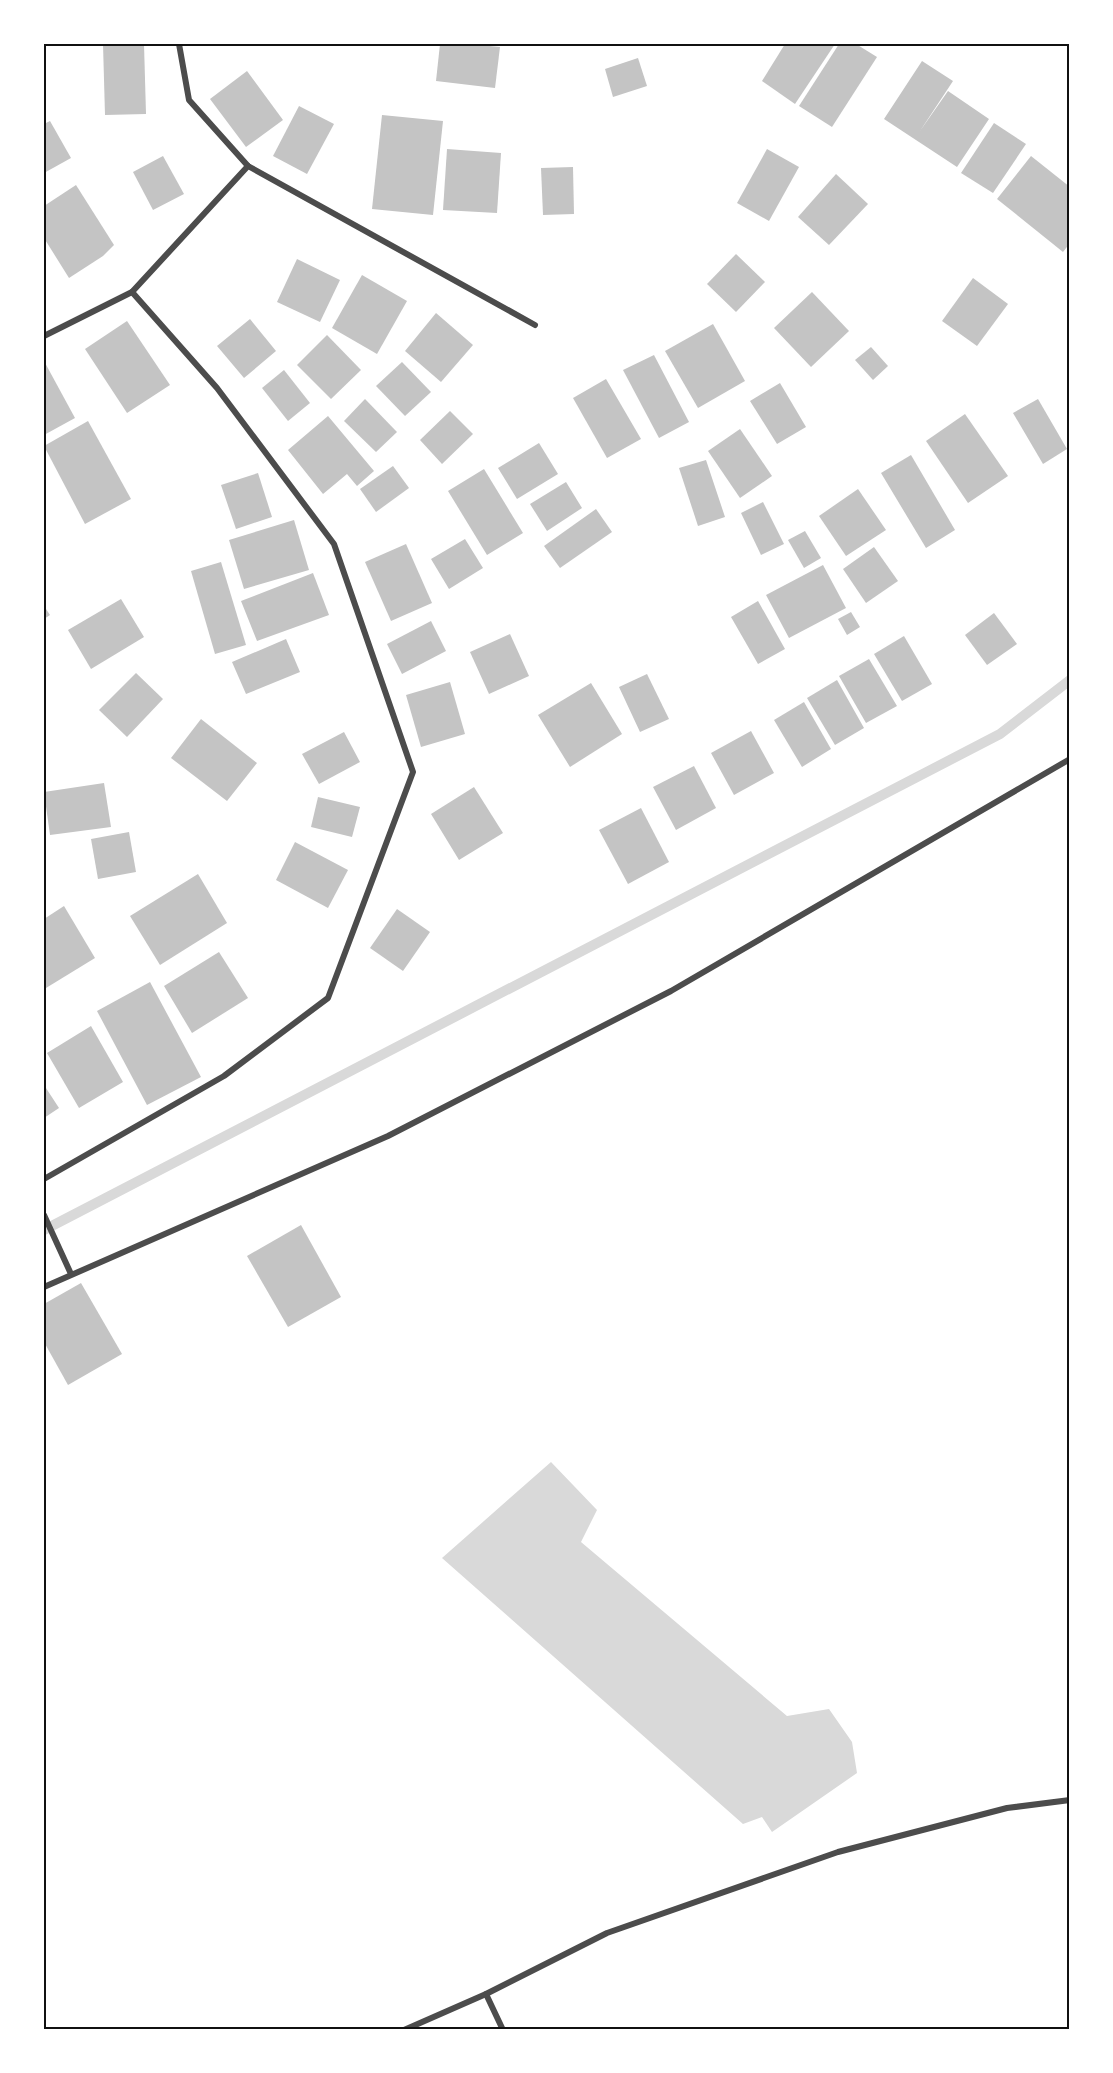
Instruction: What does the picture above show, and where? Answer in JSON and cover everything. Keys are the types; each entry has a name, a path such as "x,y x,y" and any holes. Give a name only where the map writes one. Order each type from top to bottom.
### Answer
{"street":[{"path":"179,44 189,100 248,166 535,325"},
{"path":"44,336 132,292 248,166"},
{"path":"44,1179 224,1076 328,998 413,772 334,544 217,388 132,292"},
{"path":"44,1287 388,1136 671,991 1070,759"},
{"path":"44,1215 70,1274"},
{"path":"404,2030 486,1994 607,1933 838,1852 1007,1808 1070,1800"},
{"path":"486,1994 503,2030"}],"shaded area":[{"path":"551,1462 597,1510 581,1542 787,1716 829,1709 852,1742 857,1773 772,1832 762,1817 743,1824 442,1558"}],"building":[{"path":"103,44 144,44 146,114 105,115"},
{"path":"440,44 500,47 495,88 436,81"},
{"path":"785,44 835,44 795,104 762,81"},
{"path":"839,44 856,44 877,57 832,127 799,106"},
{"path":"638,58 647,86 613,97 605,69"},
{"path":"922,61 953,81 920,131 948,91 989,119 957,167 884,119"},
{"path":"247,71 283,120 246,147 210,99"},
{"path":"299,106 334,124 307,174 273,156"},
{"path":"382,115 443,121 433,215 372,209"},
{"path":"50,121 71,158 44,173 44,124"},
{"path":"994,123 1026,144 993,193 961,173"},
{"path":"447,149 501,153 497,213 443,210"},
{"path":"767,149 799,167 769,221 737,203"},
{"path":"163,156 184,194 153,210 133,172"},
{"path":"1031,156 1070,187 1070,243 1063,252 997,199"},
{"path":"573,167 574,214 543,215 541,168"},
{"path":"836,174 868,204 829,245 798,217"},
{"path":"76,185 114,245 103,256 69,278 44,238 44,206"},
{"path":"736,254 765,282 736,312 707,284"},
{"path":"297,259 340,280 320,322 277,302"},
{"path":"362,275 407,301 377,354 332,328"},
{"path":"973,278 1008,304 977,346 942,321"},
{"path":"812,292 849,331 811,367 774,328"},
{"path":"436,313 473,345 441,382 405,351"},
{"path":"250,319 276,351 244,378 217,346"},
{"path":"127,321 170,385 127,413 85,349"},
{"path":"713,324 745,381 698,408 665,351"},
{"path":"327,335 361,370 331,399 297,365"},
{"path":"871,347 888,366 873,380 855,360"},
{"path":"654,355 689,422 659,438 623,370"},
{"path":"44,361 75,418 44,435"},
{"path":"402,362 431,392 405,416 376,386"},
{"path":"284,370 310,403 288,421 262,388"},
{"path":"606,379 641,439 607,458 573,398"},
{"path":"780,383 806,427 777,444 750,401"},
{"path":"365,399 397,432 376,452 344,421"},
{"path":"1038,399 1067,449 1043,464 1013,413"},
{"path":"450,411 473,434 442,464 420,440"},
{"path":"965,414 1008,476 968,503 926,441"},
{"path":"328,416 374,471 357,486 347,474 323,494 288,450"},
{"path":"88,421 131,499 85,524 44,446"},
{"path":"740,429 772,476 740,498 708,451"},
{"path":"539,443 558,474 517,499 498,468"},
{"path":"911,455 955,530 926,548 881,473"},
{"path":"706,460 725,517 698,526 679,468"},
{"path":"393,466 409,488 376,512 360,489"},
{"path":"484,469 523,533 487,555 448,491"},
{"path":"258,473 272,517 236,529 221,485"},
{"path":"566,482 582,508 547,531 530,504"},
{"path":"858,489 886,530 846,556 819,516"},
{"path":"763,502 784,544 761,555 741,513"},
{"path":"596,509 612,532 560,568 544,546"},
{"path":"294,520 309,570 244,589 229,540"},
{"path":"805,531 821,558 804,568 788,540"},
{"path":"465,539 483,568 449,589 431,559"},
{"path":"406,544 432,603 391,621 365,562"},
{"path":"874,547 898,581 866,603 843,569"},
{"path":"221,562 246,645 215,654 191,571"},
{"path":"823,565 846,608 789,638 766,595"},
{"path":"313,573 329,615 257,641 241,601"},
{"path":"121,599 144,637 91,669 68,630"},
{"path":"758,601 785,649 758,664 731,617"},
{"path":"44,606 50,615 44,619"},
{"path":"851,612 860,627 847,635 838,619"},
{"path":"994,613 1017,644 987,665 965,635"},
{"path":"431,621 446,651 402,674 387,644"},
{"path":"510,634 529,676 489,694 470,652"},
{"path":"904,636 932,684 902,701 874,654"},
{"path":"286,639 300,672 246,694 232,662"},
{"path":"869,659 897,706 866,723 839,676"},
{"path":"136,673 163,699 127,737 99,710"},
{"path":"647,674 669,719 640,732 619,687"},
{"path":"837,680 864,728 835,745 807,698"},
{"path":"450,682 465,734 421,747 406,695"},
{"path":"591,683 622,734 570,767 538,715"},
{"path":"804,702 831,749 802,767 774,720"},
{"path":"201,719 257,763 227,801 171,758"},
{"path":"751,731 774,773 734,795 711,753"},
{"path":"344,732 360,762 319,784 302,754"},
{"path":"694,766 716,808 676,830 653,787"},
{"path":"104,783 111,827 50,835 44,792"},
{"path":"474,787 503,833 459,860 431,814"},
{"path":"318,797 360,807 352,837 311,827"},
{"path":"641,808 669,862 628,884 599,830"},
{"path":"129,832 136,872 98,879 91,839"},
{"path":"295,842 348,870 328,908 276,880"},
{"path":"198,874 227,923 160,965 130,916"},
{"path":"64,906 95,958 46,988 44,984 44,919"},
{"path":"397,909 430,932 403,971 370,948"},
{"path":"219,952 248,998 192,1033 164,986"},
{"path":"150,982 201,1077 147,1105 97,1011"},
{"path":"91,1026 123,1082 79,1108 47,1053"},
{"path":"44,1085 59,1108 44,1118"},
{"path":"301,1225 341,1297 288,1327 247,1256"},
{"path":"81,1283 122,1354 68,1385 44,1342 44,1304"}],"waterway":[{"path":"44,1230 1000,734 1070,680"}]}
